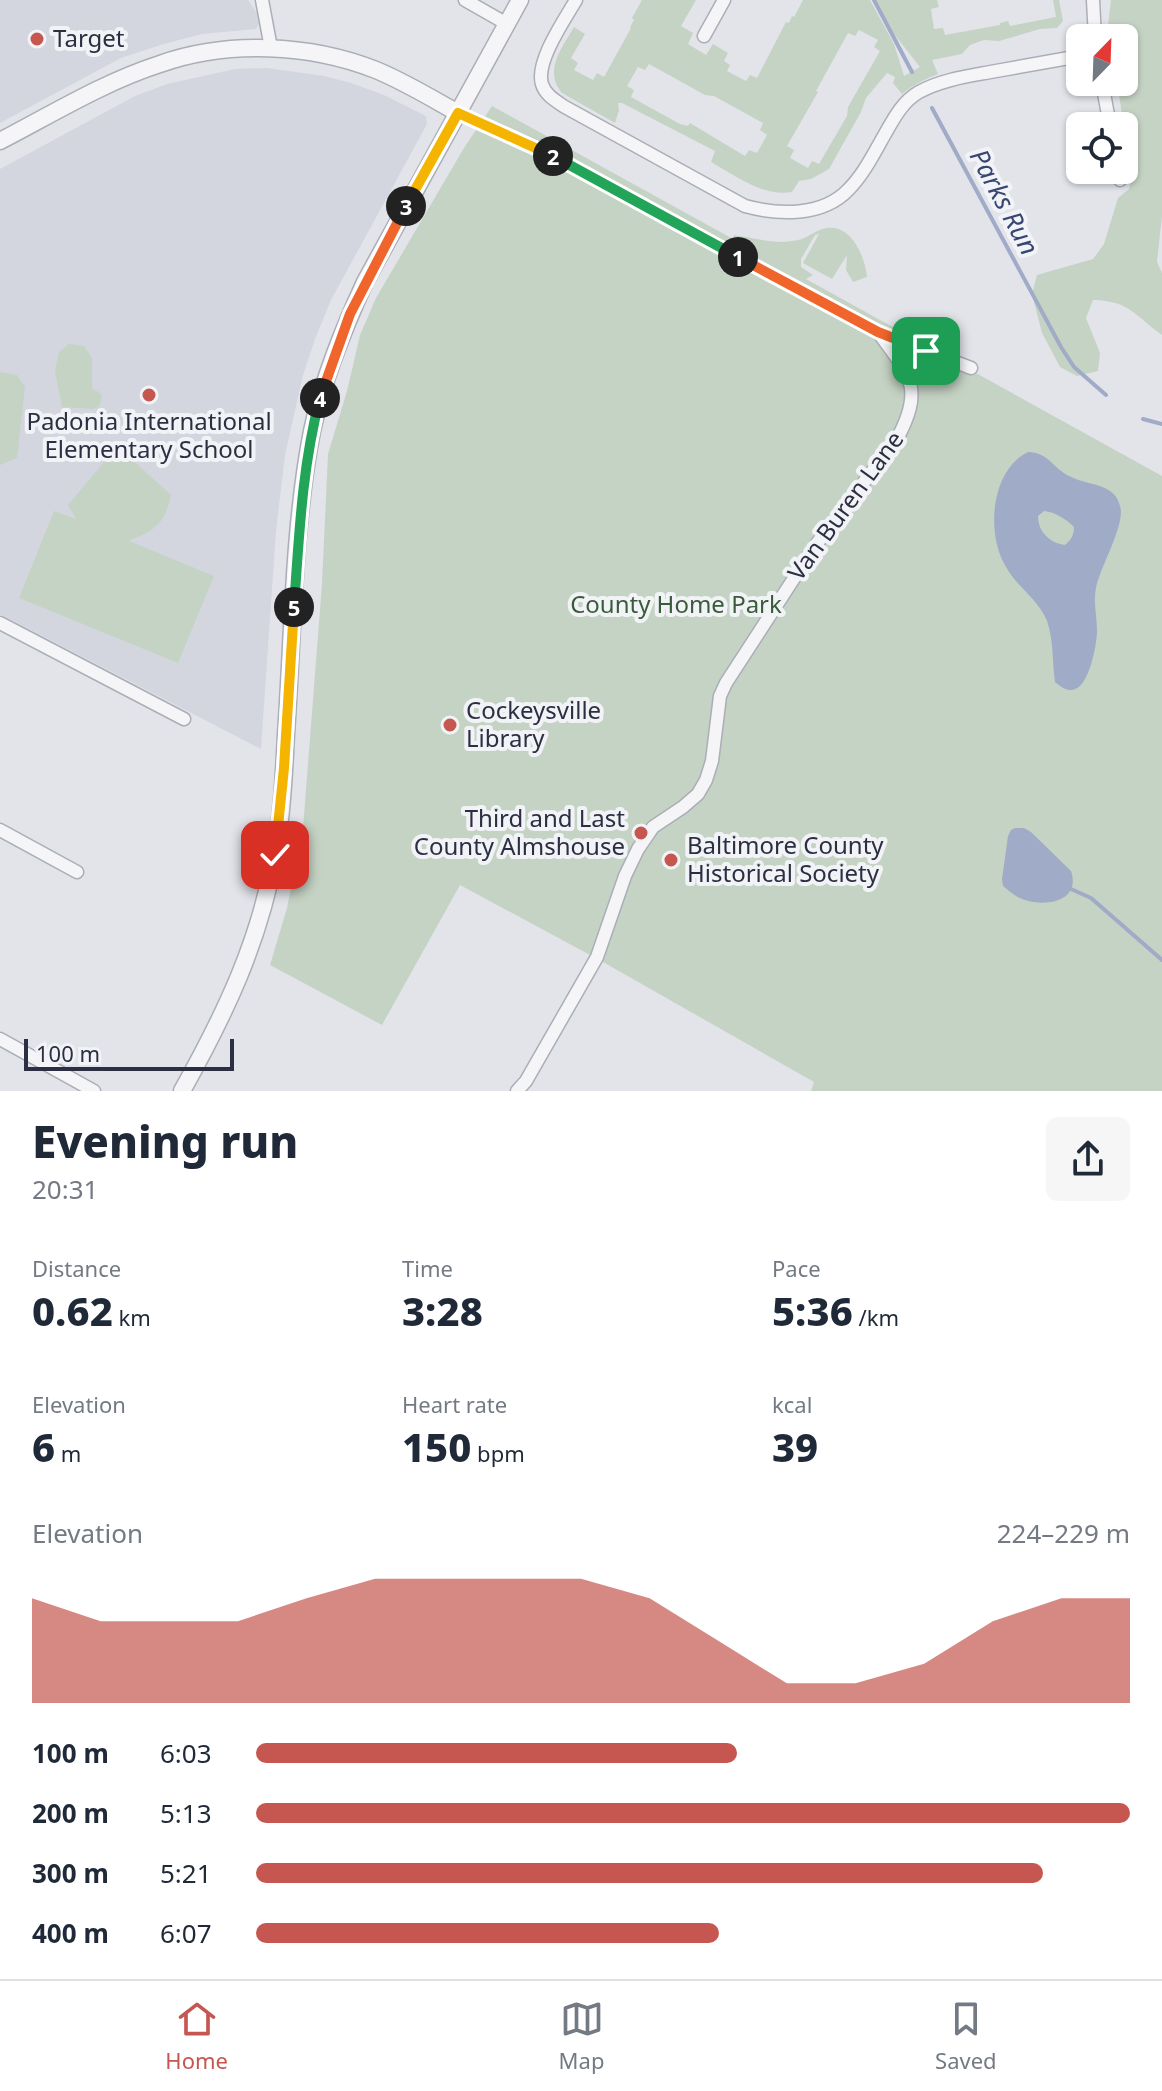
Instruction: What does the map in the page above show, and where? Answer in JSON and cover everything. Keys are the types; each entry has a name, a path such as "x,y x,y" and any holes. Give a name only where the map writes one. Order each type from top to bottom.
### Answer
{"street":[{"path":"262,0 271,48"},
{"path":"465,0 507,24"},
{"path":"182,1091 244,967 264,904 275,855 302,500 313,429 324,384 365,282 520,0"},
{"path":"576,0 545,58 541,72 542,85 550,97 745,206 770,213 810,210 847,192 894,117 918,92 956,78 1066,58"},
{"path":"704,36 724,0"},
{"path":"1093,0 1094,24"},
{"path":"0,141 124,78 194,54 271,48 342,60 374,70 458,113 538,148 878,332 971,368"},
{"name":"Van Buren Lane","path":"517,1091 526,1081 597,957 625,876 638,849 653,827 698,794 706,780 712,761 718,704 726,683 815,546 897,439 905,424 913,399 908,375 878,332"},
{"path":"0,623 184,719"},
{"path":"0,830 77,872"},
{"path":"0,1039 94,1091"}],"shaded area":[{"path":"0,0 248,0 258,15 259,24 256,29 202,34 121,58 0,123"},
{"name":"Padonia International Elementary School","path":"267,68 351,83 426,116 427,124 331,300 303,375 285,455 276,531 261,749 0,614 0,169 135,96 167,84 235,69"}],"green space":[{"path":"642,0 696,0 681,26 693,33 688,44 706,55 713,44 728,53 724,61 730,65 727,71 746,81 750,75 757,78 786,22 789,23 794,17 803,0 870,0 894,44 904,76 920,67 894,34 876,0 937,0 939,7 931,9 934,29 943,28 945,35 1008,21 1010,26 1056,17 1053,0 1059,0 1063,21 1057,28 1040,29 999,41 984,40 970,45 962,54 932,60 938,74 902,94 893,83 895,77 887,73 866,98 829,169 811,179 799,181 792,192 781,193 740,179 711,162 715,151 622,103 618,103 615,123 562,93 554,76 554,68 574,27 585,34 571,58 578,63 574,70 593,80 597,73 604,77 631,28 632,18","holes":["859,30 878,40 874,47 880,51 819,164 812,161 808,168 790,158 794,150 787,146 848,33 855,36","649,64 763,123 760,130 767,135 757,153 749,150 745,156 690,123 688,126 680,124 631,97 634,90 627,86 638,67 645,70"]},
{"path":"1111,0 1162,0 1162,216 1157,262 1162,273 1162,335 1124,306 1093,300 1086,318 1100,353 1098,371 1077,376 1060,367 1042,333 1032,294 1037,275 1093,259 1104,244 1118,198 1130,184 1138,184 1138,112 1122,112 1119,96 1138,96 1138,24 1108,24"},
{"name":"County Home Park","path":"492,106 733,239 734,235 782,242 802,239 827,228 844,232 856,244 867,277 853,282 846,270 847,255 832,279 803,263 819,234 815,235 801,259 801,267 813,275 806,279 1162,476 1162,1091 811,1091 814,1082 460,885 382,1025 270,965 287,908 303,828 322,584 328,454 360,335 376,298"},
{"path":"69,344 84,346 92,358 92,389 102,396 99,407 62,407 55,371 59,352"},
{"path":"0,372 17,375 25,387 17,458 0,465"},
{"path":"126,454 171,495 166,513 158,525 129,541 214,576 178,663 19,598 54,511 76,519 68,505 110,455"}],"water":[{"path":"1028,452 1046,457 1063,473 1110,491 1120,506 1116,534 1096,588 1094,655 1083,682 1072,690 1055,682 1047,621 1006,567 996,538 995,504 999,488 1015,461","holes":["1044,511 1060,516 1074,527 1072,537 1065,545 1050,539 1040,527 1038,516"]},
{"path":"1015,828 1031,832 1071,871 1073,881 1067,895 1052,902 1034,902 1019,898 1003,886 1008,836"}],"waterway":[{"name":"Parks Run","path":"874,0 912,72"},
{"name":"Parks Run","path":"932,108 1061,347 1074,367 1106,395"},
{"path":"1143,419 1162,424"},
{"path":"1071,889 1091,898 1162,960"}],"place":[{"name":"Target","path":"37,39"},
{"name":"Padonia International Elementary School","path":"149,395"},
{"name":"Cockeysville Library","path":"450,725"},
{"name":"Third and Last County Almshouse","path":"641,833"},
{"name":"Baltimore County Historical Society","path":"671,860"}],"route":[{"path":"275,855 284,768 298,540 318,405 336,349 365,282 458,113 538,148 878,332 926,351"}]}
